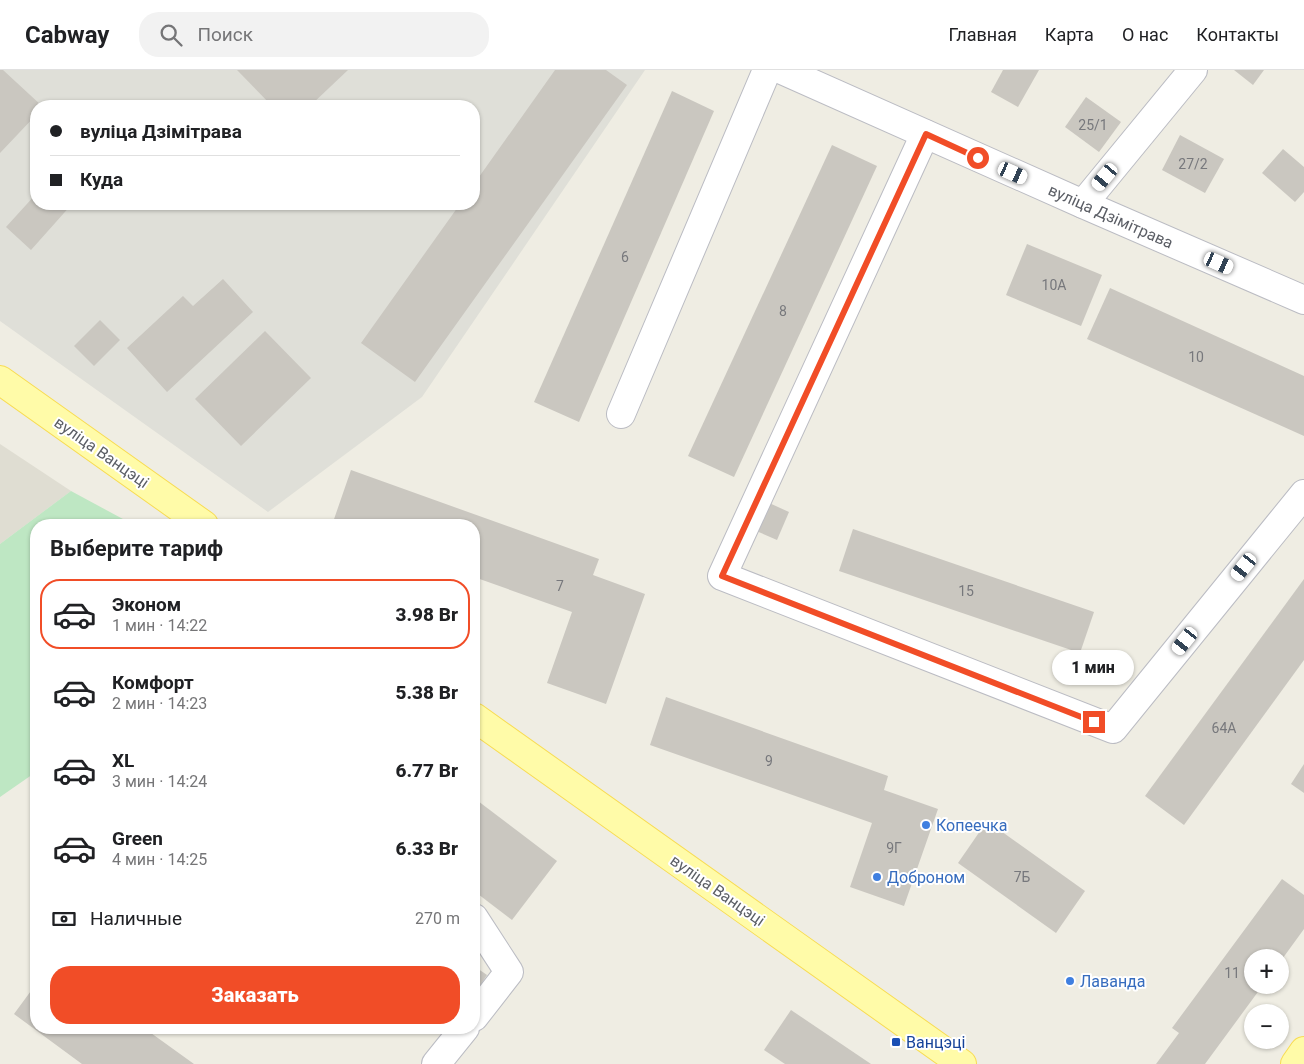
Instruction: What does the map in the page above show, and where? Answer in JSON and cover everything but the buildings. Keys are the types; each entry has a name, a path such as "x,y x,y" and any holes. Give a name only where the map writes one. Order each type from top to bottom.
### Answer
{"main road":[{"name":"вуліца Ванцэці","path":"0,380 196,519"},
{"name":"вуліца Ванцэці","path":"480,721 962,1064"},
{"path":"1295,1064 1304,1052"}],"street":[{"path":"621,414 767,70"},
{"name":"вуліца Дзімітрава","path":"782,70 1304,300"},
{"path":"1083,204 1193,70"},
{"path":"926,134 722,576 1113,729 1304,494"},
{"path":"480,927 509,972 480,1008"},
{"path":"436,1064 460,1034"}],"shaded area":[{"path":"0,70 645,70 422,397 268,512 0,321"},
{"path":"0,444 71,491 33,519 30,519 30,522 0,544"}],"green space":[{"path":"71,491 123,519 33,519"},
{"path":"30,522 30,776 0,797 0,544"}],"place":[{"name":"Копеечка","path":"926,825"},
{"name":"Доброном","path":"877,877"},
{"name":"Лаванда","path":"1070,981"},
{"name":"Ванцэці","path":"896,1042"}],"route":[{"path":"978,158 926,134 722,576 1094,722"}]}
